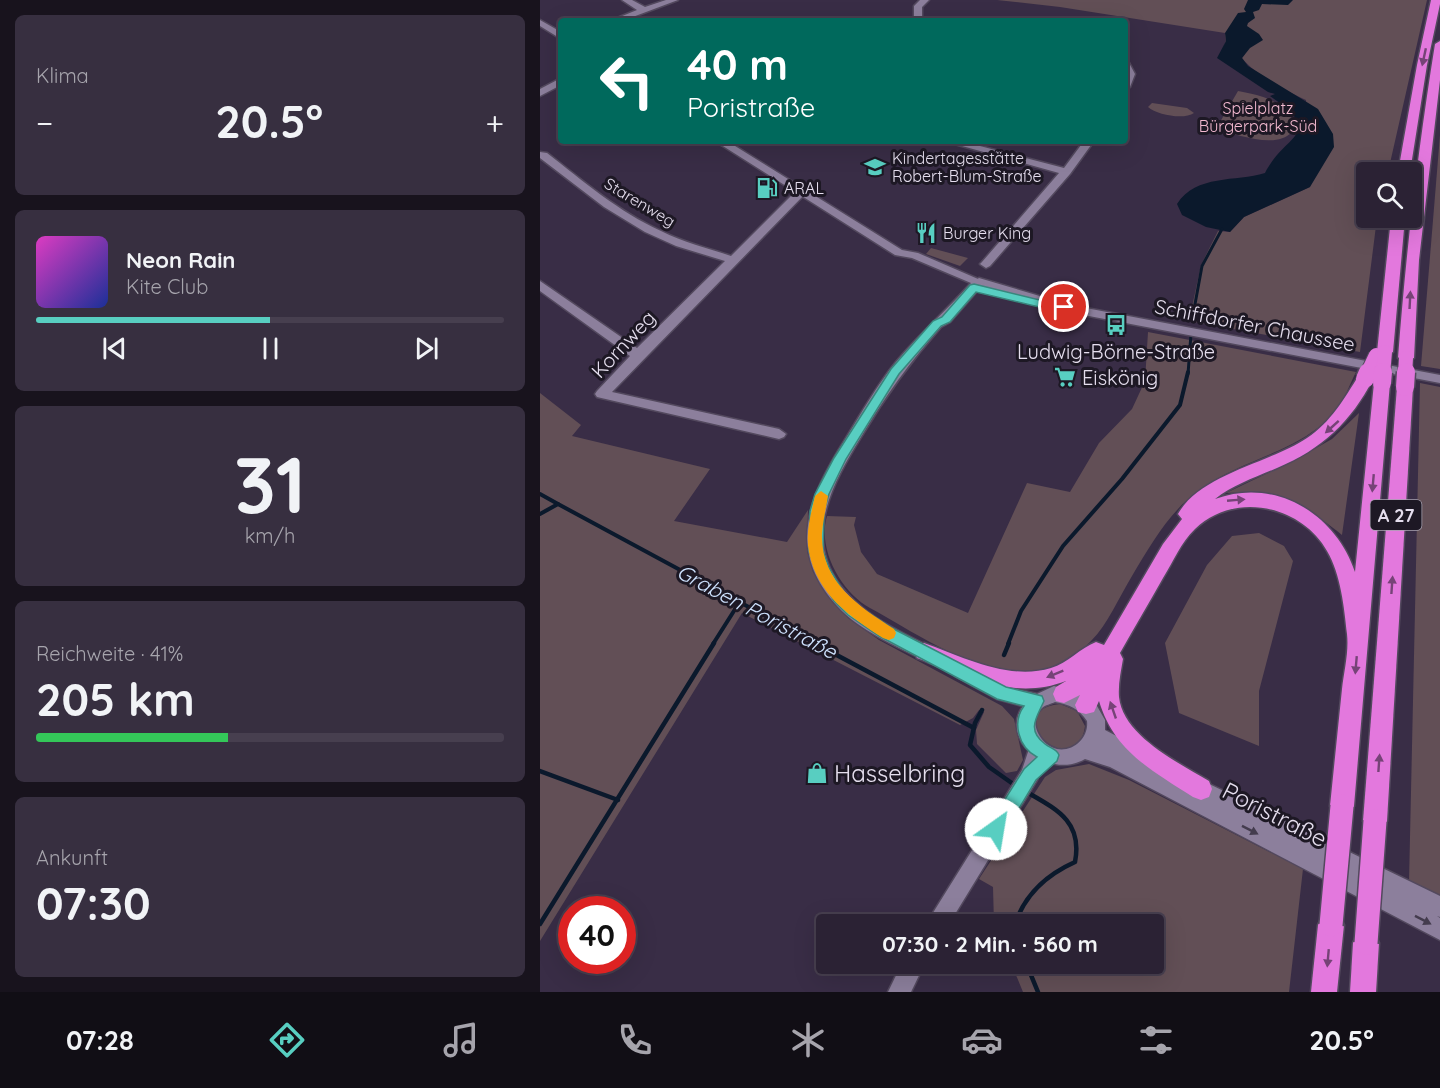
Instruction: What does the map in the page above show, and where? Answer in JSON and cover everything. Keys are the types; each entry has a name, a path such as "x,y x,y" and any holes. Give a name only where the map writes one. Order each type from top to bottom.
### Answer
{"highway":[{"path":"1406,162 1422,65 1436,0"},
{"name":"A 27","path":"1363,992 1412,260 1425,142 1440,44"},
{"name":"A 27","path":"1324,992 1358,638 1374,381 1388,308 1397,228"},
{"path":"1086,705 1110,642 1175,527 1191,509 1221,485 1286,457 1322,436 1374,381"},
{"path":"1064,694 1079,683 1110,642 1185,527 1202,512 1226,501 1242,499 1281,504 1299,512 1324,532 1338,554 1350,586 1358,638"},
{"path":"924,651 1003,678 1029,680 1053,677 1110,642"},
{"path":"1110,642 1109,699 1113,714 1126,735 1139,747 1201,789"}],"street":[{"path":"626,0 645,11"},
{"path":"623,18 674,0"},
{"path":"918,18 918,6 925,0"},
{"path":"540,22 558,34"},
{"path":"540,93 558,83"},
{"name":"Schiffdorfer Chaussee","path":"725,144 899,253 904,260 940,277 1056,307 1440,379"},
{"path":"960,144 1066,172"},
{"path":"986,264 1066,172 1087,144"},
{"name":"Starenweg","path":"540,155 649,230 674,241 733,260"},
{"name":"Kornweg","path":"778,434 602,394 638,355 801,193"},
{"path":"973,284 946,319 937,324 895,372 840,458 822,494 817,511 816,551 830,584 853,611 885,631 1031,709"},
{"path":"540,285 638,355"},
{"path":"943,914 1044,752 1027,734 1031,709 1054,694 1076,698 1086,705 1093,714 1095,734 1084,750"},
{"name":"Poristraße","path":"1095,734 1440,907"},
{"name":"Poristraße","path":"1044,752 1068,757 1084,750 1114,760 1440,928"},
{"path":"899,992 908,974"}],"green space":[{"path":"997,0 1427,0 1390,162 1356,162 1356,228 1376,228 1360,352 1189,321 1201,265 1218,231 1230,232 1244,217 1310,187 1306,100 1255,70 1242,58 1245,54 1223,48 1226,41 1225,33 1060,7"},
{"name":"Spielplatz Bürgerpark-Süd","path":"1238,91 1275,102 1293,120 1292,132 1276,140 1266,140 1216,129"},
{"path":"1152,103 1187,108 1194,113 1184,116 1164,114 1148,107"},
{"path":"1440,135 1440,369 1421,366"},
{"path":"931,248 968,258 960,266 926,254"},
{"path":"1148,332 1356,372 1340,405 1323,424 1289,446 1215,480 1198,491 1178,509 1153,541 1103,627 1085,647 1063,665 1040,673 1015,673 990,668 938,646 870,608 850,592 834,568 825,542 827,516 856,517 854,525 861,552 877,574 968,613 1027,483 1070,492 1099,443 1132,409 1145,381"},
{"path":"1420,383 1440,387 1440,899 1409,883"},
{"path":"540,393 581,425 572,436 710,469 674,521 787,542 808,510 807,551 813,572 829,597 848,618 879,640 1002,706 1014,719 1023,760 1017,771 1006,773 977,744 976,730 984,712 979,710 973,718 960,725 742,613 568,896 558,896 558,912 540,941"},
{"path":"1359,413 1342,535 1315,515 1275,497 1226,493 1293,461 1332,439"},
{"path":"1259,533 1284,546 1293,561 1259,691 1259,746 1179,713 1165,643 1207,565 1232,536"},
{"path":"1060,704 1077,711 1085,726 1079,743 1068,749 1056,748 1044,740 1036,730 1035,719 1042,710"},
{"path":"1089,764 1129,780 1303,869 1289,992 1023,992 1016,974 1164,974 1164,914 994,914 993,887 979,879 1045,777 1056,770"}],"water":[{"path":"1248,0 1293,0 1288,5 1262,4 1259,10 1253,12 1255,18 1247,26 1259,34 1263,40 1250,48 1242,58 1248,66 1318,109 1333,134 1334,147 1310,187 1244,217 1230,232 1206,227 1182,215 1177,204 1185,194 1206,183 1265,173 1299,127 1296,119 1287,109 1270,96 1275,94 1268,92 1217,58 1226,41 1225,33 1238,13 1246,12 1244,9"}],"waterway":[{"path":"1193,315 1202,266 1222,229"},
{"path":"1188,374 1191,334"},
{"path":"1008,644 1021,611 1063,546 1122,479 1180,405 1188,372"},
{"path":"540,494 558,504"},
{"name":"Graben Poristraße","path":"540,514 558,504"},
{"name":"Graben Poristraße","path":"558,504 817,644"},
{"path":"713,644 739,603"},
{"path":"617,800 714,643"},
{"name":"Graben Poristraße","path":"814,643 974,728"},
{"path":"1004,655 1009,643"},
{"path":"974,728 982,710"},
{"path":"974,728 970,745 989,767 1016,786"},
{"path":"540,771 617,800"},
{"path":"1019,914 1031,895 1046,879 1075,862 1076,848 1075,836 1065,818 1025,791"},
{"path":"540,924 617,800"},
{"path":"1031,974 1038,992"}],"slow traffic":[{"path":"821,496 815,532 816,551 822,569 839,597 853,611 889,633"}],"place":[{"name":"Kindertagesstätte Robert-Blum-Straße","path":"875,167"},
{"name":"ARAL","path":"767,188"},
{"name":"Burger King","path":"926,233"},
{"name":"Ludwig-Börne-Straße","path":"1116,325"},
{"name":"Eiskönig","path":"1065,377"},
{"name":"Hasselbring","path":"817,773"}],"route":[{"path":"996,829 1030,774 1051,755 1038,749 1027,734 1026,716 1036,701 1003,694 885,631 853,611 839,597 822,569 816,551 817,511 822,494 840,458 895,372 937,324 946,319 974,288 1064,307"}]}
